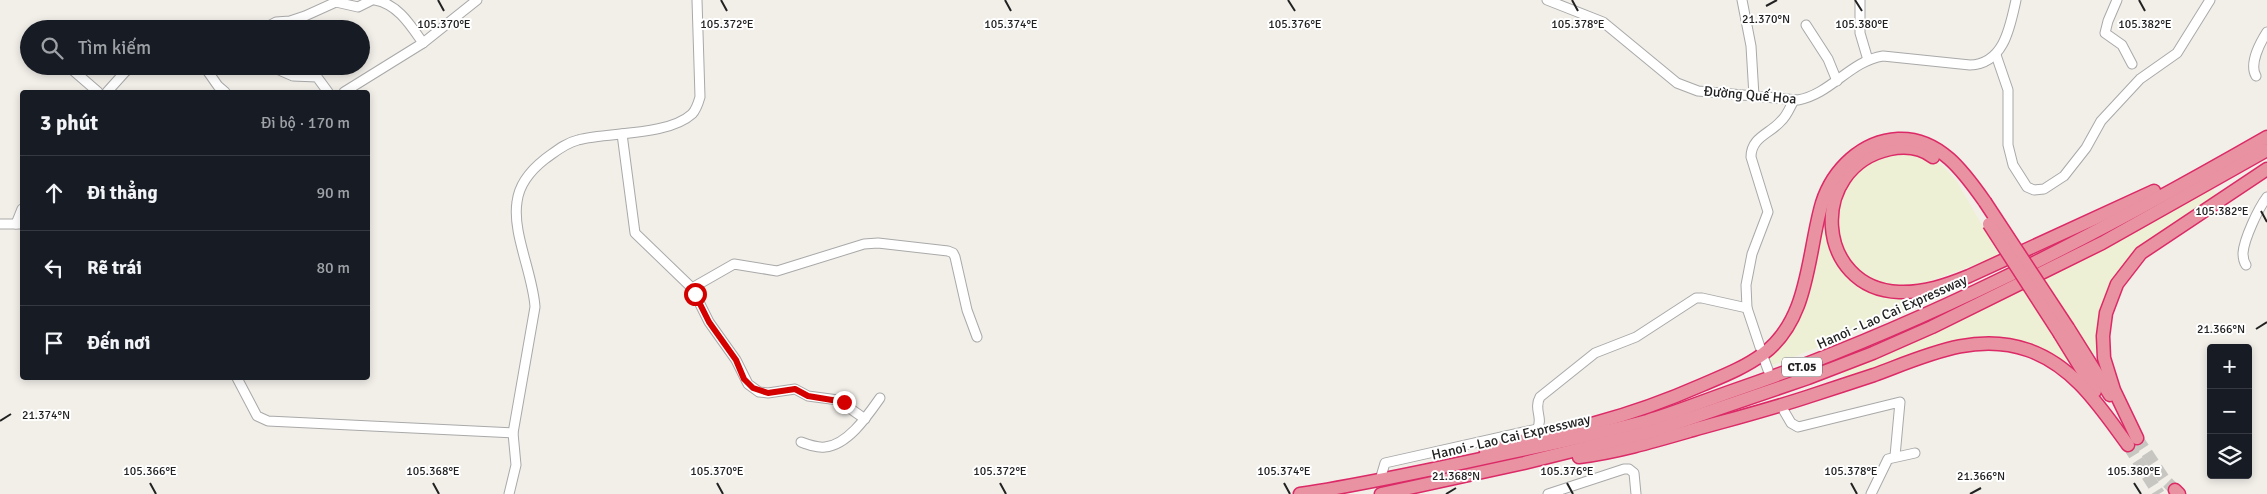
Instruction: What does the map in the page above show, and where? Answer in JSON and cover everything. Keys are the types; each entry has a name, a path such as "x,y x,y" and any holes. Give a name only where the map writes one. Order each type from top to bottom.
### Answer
{"highway":[{"path":"1981,205 1955,176 1928,153 1905,147 1888,150 1865,158 1853,167 1839,186 1832,204 1830,223 1833,239 1839,254 1850,270 1865,282 1880,289 1897,292 1929,290 1969,276 2093,220 2267,137"},
{"name":"Hanoi - Lao Cai Expressway","path":"1300,494 1358,485 1571,440 1649,420 1833,355 1907,324 2003,278 2149,203 2267,137"},
{"path":"1434,469 1509,443 1639,410 1729,374 1763,354 1785,330 1800,300 1823,202 1832,182 1847,162 1860,150 1894,139 1916,139 1926,142 1955,164 2064,331 2132,441"},
{"name":"Hanoi - Lao Cai Expressway","path":"1380,494 1524,463 1654,431 1873,354 2102,244 2267,150"},
{"path":"2132,441 2104,358 2103,336 2106,313 2117,284 2133,261 2147,249 2267,169"},
{"path":"1524,463 1626,448 1798,400 1924,356 1975,343 2002,344 2026,349 2064,370 2079,382 2132,441"}],"street":[{"path":"293,20 336,2 358,7 373,0 389,6 405,17 423,43"},
{"path":"347,90 423,43 477,0"},
{"path":"509,494 516,465 512,433 535,306 534,292 517,223 516,204 519,192 526,178 539,164 566,145 586,138 622,134 670,125 691,115 700,98 697,0"},
{"name":"Đường Quế Hoa","path":"1547,0 1603,22 1677,83 1698,91 1794,100 1810,98 1868,60 1883,56 1978,65 1996,55"},
{"path":"1742,0 1751,46 1754,96"},
{"path":"1860,0 1859,28 1868,60"},
{"path":"2016,0 2002,47 1996,55 2008,90 2008,145 2013,165 2027,187 2034,190 2044,189 2064,176 2082,153 2101,121 2140,79 2177,53 2210,0"},
{"path":"2117,0 2105,33 2122,45 2132,64"},
{"path":"1806,25 1828,59 1838,81"},
{"path":"2256,76 2253,72 2258,50 2267,32"},
{"path":"78,75 96,90"},
{"path":"109,90 122,75"},
{"path":"210,75 223,90"},
{"path":"291,75 317,77 327,90"},
{"path":"1760,347 1747,308 1748,270 1755,243 1768,212 1751,156 1751,150 1756,141 1780,123 1794,100"},
{"path":"622,134 635,233 692,288 709,322 736,360 744,379 753,388 768,393 795,389 808,396 838,400 865,419"},
{"path":"2246,265 2243,253 2255,220 2267,198"},
{"path":"0,224 19,224"},
{"path":"692,288 734,264 777,271 864,244 878,243 948,250 955,257 967,310 977,337"},
{"path":"1380,480 1385,463 1536,428 1540,421 1536,408 1540,397 1595,353 1636,337 1696,298 1747,308"},
{"path":"1764,359 1768,370"},
{"path":"238,380 257,416 268,421 512,433"},
{"path":"802,442 815,447 833,445 865,419 880,398"},
{"path":"1784,411 1791,423 1798,427 1900,402 1895,456"},
{"path":"1871,494 1886,461 1895,456 1915,453"},
{"path":"1548,494 1624,469 1629,469 1634,473 1636,494"}],"green space":[{"path":"1902,152 1923,156 1942,165 1956,180 2000,256 1910,288 1865,279 1847,263 1836,242 1837,196 1848,178 1882,155"},
{"path":"2212,187 2216,195 2148,242 2112,284 2100,315 2099,352 2091,355 2041,279"},
{"path":"1824,226 1827,241 1834,256 1867,289 1895,297 1948,289 1947,295 1771,366 1768,357 1799,317 1811,284 1818,245"},
{"path":"2023,287 2068,359 2064,364 2005,341 1970,338 1941,343 1846,378 1843,374 1842,370"}],"tunnel":[{"path":"2137,438 2164,479 2175,490"},
{"path":"2128,445 2159,494"}],"route":[{"path":"695,294 709,322 736,360 744,379 753,388 759,392 768,393 795,389 808,396 844,402"}]}
